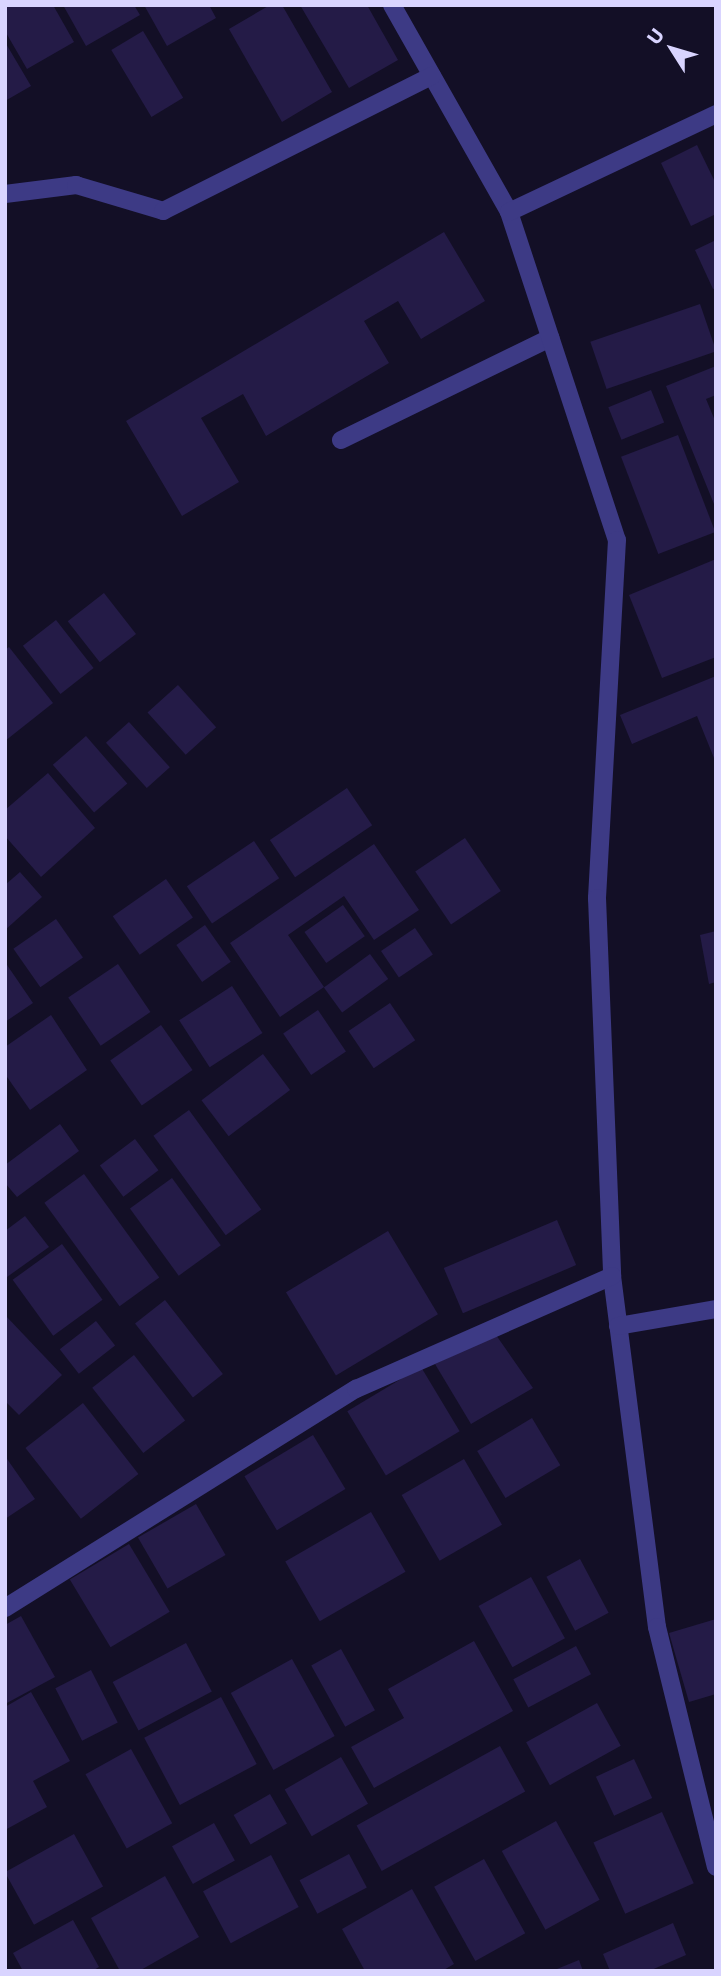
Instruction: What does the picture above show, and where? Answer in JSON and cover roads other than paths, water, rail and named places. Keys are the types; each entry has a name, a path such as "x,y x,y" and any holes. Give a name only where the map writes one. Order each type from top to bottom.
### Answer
{"street":[{"path":"392,5 509,212 617,540 597,898 612,1276 657,1627 716,1867"},
{"path":"5,194 76,185 163,211 432,75"},
{"path":"509,212 716,114"},
{"path":"341,440 550,338"},
{"path":"5,1608 356,1389 612,1276"},
{"path":"618,1326 716,1309"}]}
